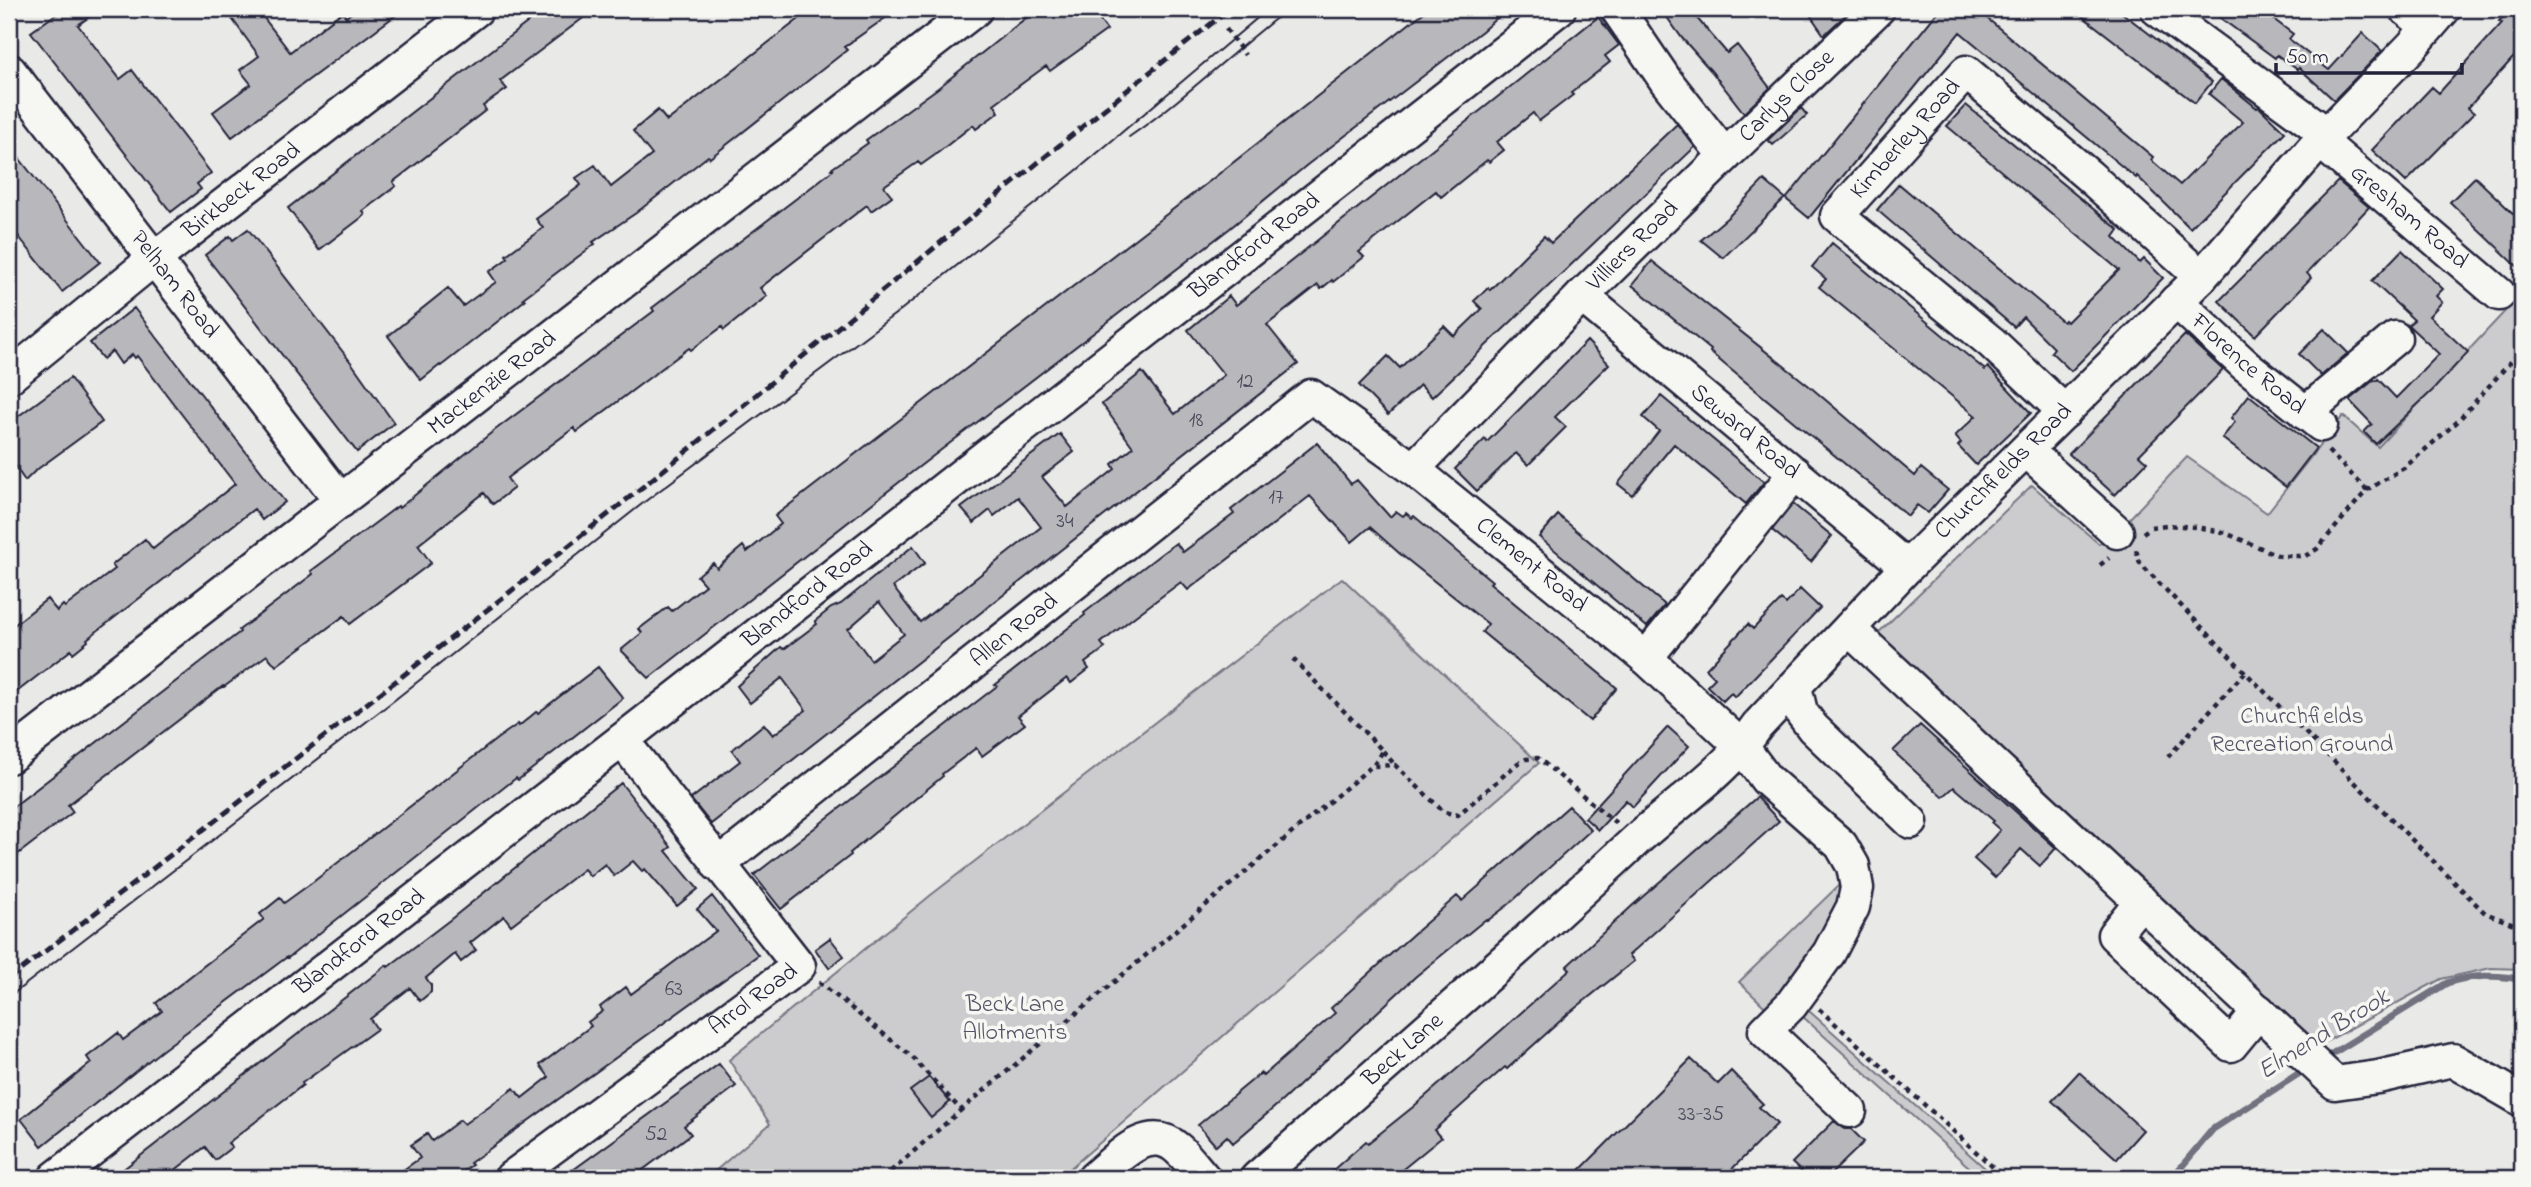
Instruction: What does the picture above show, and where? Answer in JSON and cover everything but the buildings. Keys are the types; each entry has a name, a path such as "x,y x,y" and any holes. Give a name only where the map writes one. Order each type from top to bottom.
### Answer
{"street":[{"name":"Birkbeck Road","path":"9,377 154,259 477,9"},
{"name":"Mackenzie Road","path":"9,757 976,9"},
{"name":"Blandford Road","path":"55,1178 622,740 1559,9"},
{"path":"1618,9 1666,81 1725,156"},
{"name":"Carlys Close","path":"1725,156 1878,9"},
{"name":"Gresham Road","path":"2157,9 2323,138 2499,294"},
{"name":"Churchfields Road","path":"1550,922 1637,840 1742,748 1758,726 1907,567 2202,277 2426,15"},
{"name":"Pelham Road","path":"9,70 341,501"},
{"name":"Kimberley Road","path":"2065,412 1992,343 1837,216 1966,72 2089,176 2202,277"},
{"name":"Villiers Road","path":"1413,469 1582,296 1725,156"},
{"name":"Seward Road","path":"1582,296 1907,567"},
{"name":"Florence Road","path":"2176,301 2244,364 2313,419"},
{"path":"2313,419 2336,390 2395,338"},
{"name":"Clement Road","path":"1311,396 1413,469 1646,658 1742,748 1766,779 1841,845 1853,866 1857,888 1853,908 1829,953 1791,1005 1765,1031 1850,1111"},
{"name":"Allen Road","path":"718,866 1311,396"},
{"path":"2026,451 2117,532"},
{"path":"1646,658 1795,473"},
{"path":"1850,630 2335,1083 2378,1077 2453,1060 2522,1100"},
{"path":"1795,687 1801,712 1813,728 1911,822"},
{"name":"Arrol Road","path":"512,1178 799,966 718,866 622,740"},
{"path":"2141,901 2114,936 2231,1045 2259,1011"},
{"name":"Beck Lane","path":"1257,1178 1550,922"},
{"path":"1094,1178 1131,1147 1143,1140 1158,1139 1179,1149 1204,1178"}],"path":[{"path":"1226,29 1245,55"},
{"path":"2522,349 2457,422 2404,468 2367,490 2316,549 2305,556 2280,556 2223,532 2176,526 2151,527 2133,540 2140,563 2485,913 2522,927"},
{"path":"2313,419 2321,444 2367,490"},
{"path":"1293,659 1444,812 1458,815 1518,763 1538,758 1637,840"},
{"path":"2168,757 2245,672"},
{"path":"883,1178 1373,766 1382,751"},
{"path":"1373,766 1395,765"},
{"path":"799,966 912,1056 961,1110"},
{"path":"1799,992 2005,1178"}],"green space":[{"name":"Churchfields Recreation Ground","path":"2522,293 2522,969 2491,968 2441,979 2320,1045 1874,637 2032,485 2099,544 2117,532 2187,457 2267,513 2343,416 2378,447"},
{"name":"Beck Lane Allotments","path":"1342,578 1539,763 1059,1178 707,1178 770,1124 729,1060 931,895"},
{"path":"1839,885 1839,907 1827,933 1797,975 1766,1008 1739,982"},
{"path":"1808,1010 1996,1178 1981,1178 1802,1016"}],"waterway":[{"name":"Elmend Brook","path":"2322,1060 2447,983 2484,976 2522,980"},
{"name":"Elmend Brook","path":"2172,1178 2213,1129 2309,1067"}],"tram line":[{"path":"9,997 392,702 647,500 902,309 1076,171 1268,9"},
{"path":"1129,137 1288,9"}],"railway":[{"path":"9,979 640,489 1081,127 1230,9"}]}
